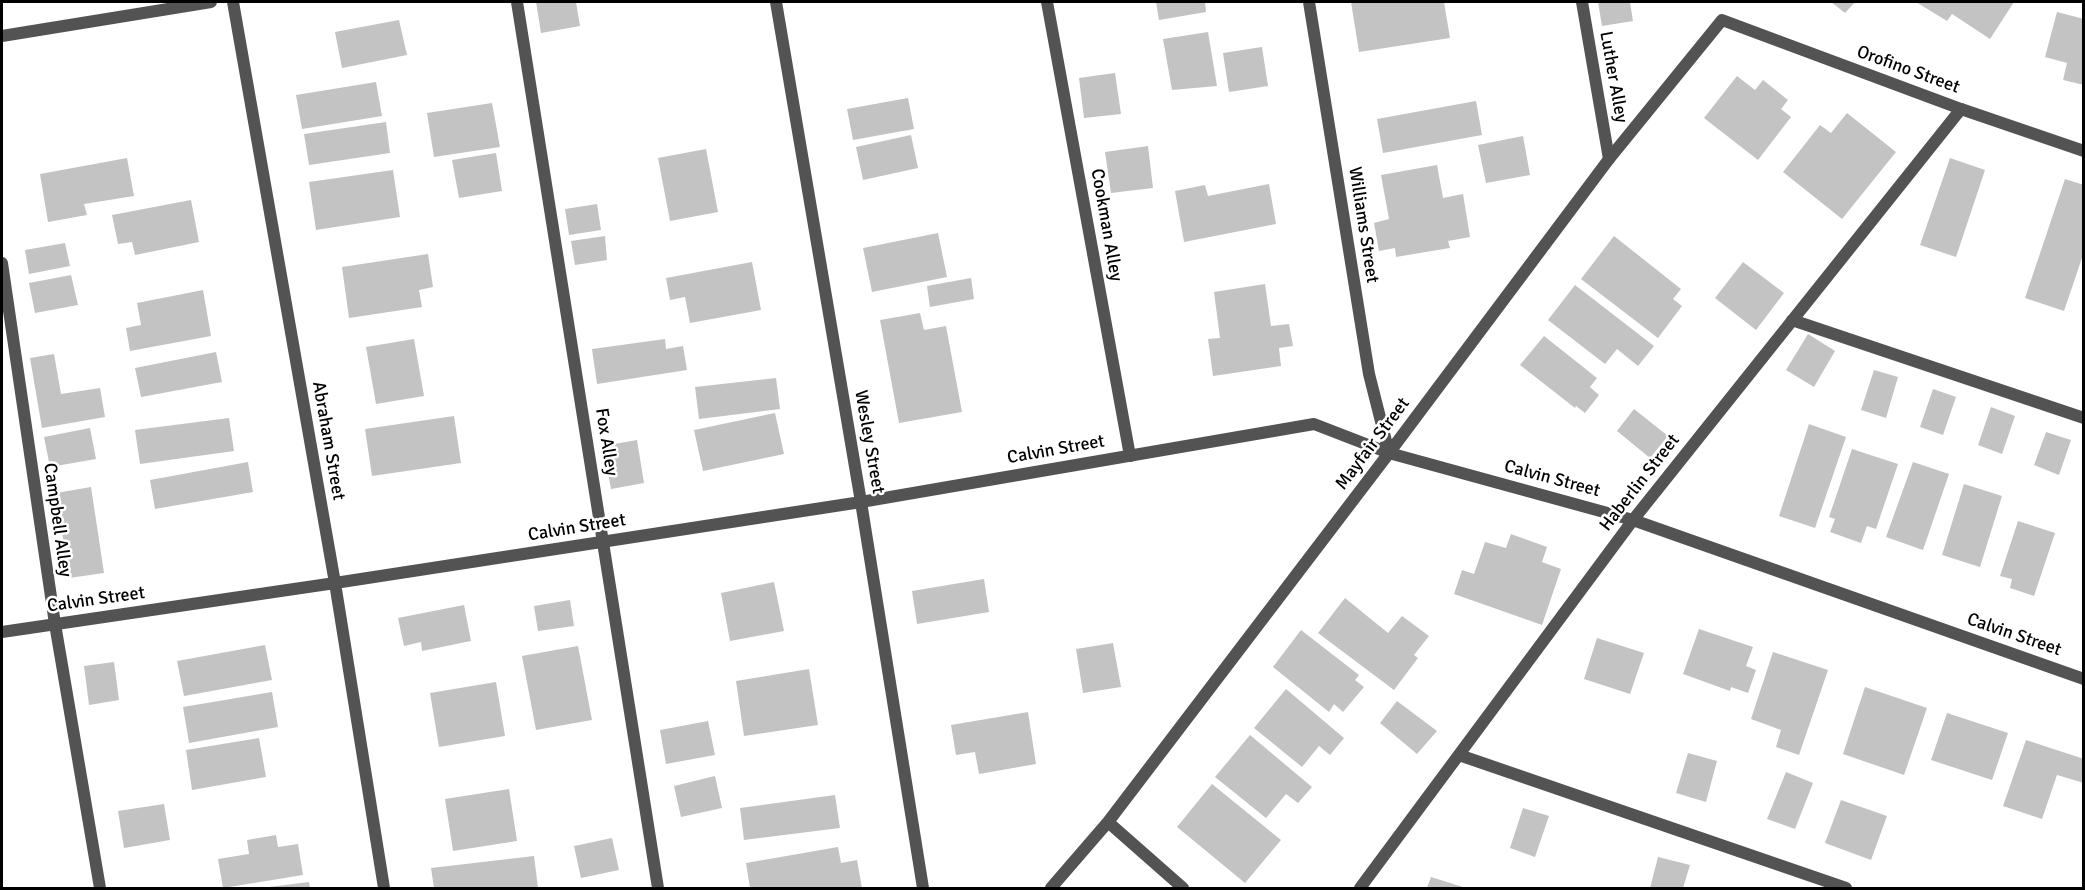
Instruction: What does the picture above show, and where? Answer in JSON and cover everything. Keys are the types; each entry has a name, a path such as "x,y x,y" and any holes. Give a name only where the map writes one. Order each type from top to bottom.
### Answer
{"street":[{"path":"2,36 211,2"},
{"name":"Abraham Street","path":"233,2 335,583 384,888"},
{"name":"Fox Alley","path":"517,2 658,888"},
{"name":"Wesley Street","path":"776,2 861,502 923,888"},
{"name":"Cookman Alley","path":"1047,2 1130,456"},
{"name":"Williams Street","path":"1309,2 1369,374 1389,453"},
{"name":"Luther Alley","path":"1582,2 1609,159"},
{"name":"Mayfair Street","path":"1051,888 1108,822 1609,159 1722,20"},
{"name":"Orofino Street","path":"1722,20 1960,109 2084,151"},
{"name":"Haberlin Street","path":"1360,888 1633,520 1960,109"},
{"name":"Campbell Alley","path":"2,263 54,624 100,888"},
{"path":"1792,320 2084,418"},
{"name":"Calvin Street","path":"2,632 861,502 1314,423 1389,453 1633,520 2084,679"},
{"path":"1459,754 1846,888"},
{"path":"1108,822 1183,888"}],"building":[{"path":"536,2 576,2 580,26 541,33"},
{"path":"1156,2 1205,2 1206,12 1159,20"},
{"path":"1351,2 1444,2 1450,38 1359,52"},
{"path":"1598,2 1630,2 1633,21 1602,26"},
{"path":"1831,2 1855,2 1845,13"},
{"path":"1916,2 2014,2 1990,39 1952,14 1947,21"},
{"path":"2057,12 2084,19 2084,85 2063,80 2067,63 2045,57"},
{"path":"399,20 407,55 342,68 335,32"},
{"path":"1208,32 1217,86 1172,90 1163,39"},
{"path":"1262,47 1268,86 1229,92 1223,53"},
{"path":"1115,73 1121,114 1084,118 1079,78"},
{"path":"1737,76 1755,90 1763,80 1788,100 1781,109 1791,117 1758,160 1704,118"},
{"path":"376,82 382,116 302,129 296,95"},
{"path":"908,98 914,129 853,140 847,109"},
{"path":"1476,101 1482,135 1383,153 1377,119"},
{"path":"492,103 500,147 434,157 427,113"},
{"path":"1847,113 1896,152 1842,219 1783,172 1820,125 1831,133"},
{"path":"386,122 390,153 309,165 304,134"},
{"path":"911,135 918,168 863,180 856,147"},
{"path":"1523,136 1530,175 1486,183 1478,145"},
{"path":"1148,146 1153,188 1111,193 1105,152"},
{"path":"706,149 718,212 670,221 658,158"},
{"path":"496,153 502,191 459,198 452,160"},
{"path":"127,158 134,196 84,204 87,215 48,222 40,174"},
{"path":"1950,158 1985,170 1956,257 1920,245"},
{"path":"1437,165 1443,198 1463,194 1470,237 1448,241 1450,248 1396,257 1395,248 1379,251 1374,223 1389,219 1381,175"},
{"path":"393,170 400,217 316,230 309,182"},
{"path":"2065,179 2084,185 2084,252 2064,311 2025,298"},
{"path":"1269,184 1276,224 1184,242 1175,191 1205,185 1208,196"},
{"path":"191,200 199,242 135,255 132,242 118,244 112,215"},
{"path":"597,204 601,230 569,235 565,209"},
{"path":"938,233 947,277 872,292 863,248"},
{"path":"605,236 607,260 575,265 571,241"},
{"path":"1614,236 1681,289 1673,299 1682,306 1658,338 1581,279"},
{"path":"65,243 70,266 29,274 25,250"},
{"path":"428,254 433,287 419,290 422,307 349,318 342,267"},
{"path":"752,262 761,310 690,323 685,297 670,300 666,278"},
{"path":"1743,262 1784,293 1756,330 1715,298"},
{"path":"71,275 78,305 35,313 29,283"},
{"path":"971,278 974,299 930,307 927,286"},
{"path":"1265,284 1271,326 1289,324 1293,346 1279,348 1281,366 1213,376 1208,339 1220,338 1214,292"},
{"path":"1575,285 1654,346 1638,366 1617,349 1605,364 1548,320"},
{"path":"203,290 211,336 130,351 126,328 141,325 137,303"},
{"path":"920,313 924,330 946,326 962,412 899,423 880,320"},
{"path":"1808,334 1835,351 1814,387 1786,370"},
{"path":"1544,336 1597,378 1590,387 1599,395 1585,413 1576,406 1575,408 1520,365"},
{"path":"414,339 424,396 376,404 366,347"},
{"path":"665,339 666,349 683,346 687,370 597,384 592,349"},
{"path":"216,352 222,382 141,397 135,368"},
{"path":"54,354 61,394 100,388 105,417 42,428 30,358"},
{"path":"1874,370 1898,377 1886,418 1861,410"},
{"path":"776,378 780,409 699,419 695,387"},
{"path":"1933,389 1956,397 1943,435 1920,427"},
{"path":"1991,407 2015,416 2002,454 1978,445"},
{"path":"1634,409 1668,436 1650,458 1617,431"},
{"path":"775,413 784,454 703,471 694,430"},
{"path":"454,416 461,463 372,476 365,429"},
{"path":"229,418 234,451 140,464 135,430"},
{"path":"1809,424 1846,437 1815,528 1779,516"},
{"path":"90,428 96,459 50,467 44,437"},
{"path":"2046,432 2071,440 2059,475 2034,465"},
{"path":"637,440 644,483 611,489 603,446"},
{"path":"1852,449 1898,464 1876,529 1867,526 1861,543 1830,532 1835,519 1829,517"},
{"path":"248,462 253,492 155,509 150,480"},
{"path":"1913,462 1949,474 1923,550 1886,537"},
{"path":"1964,484 2002,496 1980,567 1942,555"},
{"path":"91,487 104,573 69,578 56,493"},
{"path":"2018,521 2055,533 2034,596 2010,588 2012,579 2000,576"},
{"path":"1511,534 1547,547 1542,562 1561,569 1542,625 1454,594 1462,570 1474,574 1485,542 1506,548"},
{"path":"984,579 989,612 917,624 912,591"},
{"path":"774,582 784,631 730,641 721,593"},
{"path":"1345,598 1388,633 1402,616 1429,636 1414,655 1418,658 1394,690 1318,633"},
{"path":"570,600 574,626 538,631 534,606"},
{"path":"464,605 471,641 422,651 421,642 404,646 398,618"},
{"path":"1699,629 1753,647 1746,666 1756,670 1748,693 1731,687 1730,691 1683,674"},
{"path":"1301,630 1359,675 1355,680 1364,687 1343,712 1334,704 1329,712 1273,667"},
{"path":"1597,638 1644,653 1630,694 1584,679"},
{"path":"1113,643 1121,687 1083,693 1076,649"},
{"path":"265,645 272,680 184,696 177,661"},
{"path":"578,646 592,720 536,730 522,656"},
{"path":"1773,652 1828,670 1799,755 1776,747 1781,730 1751,719"},
{"path":"114,662 119,700 89,705 84,666"},
{"path":"809,669 818,725 744,736 736,681"},
{"path":"496,682 505,736 439,747 430,693"},
{"path":"1865,687 1927,708 1904,775 1843,754"},
{"path":"1286,689 1344,738 1330,755 1319,746 1302,767 1254,728"},
{"path":"272,692 278,727 189,743 183,707"},
{"path":"1397,701 1437,731 1417,754 1380,723"},
{"path":"1028,712 1036,764 979,774 975,752 956,755 951,725"},
{"path":"1947,713 2008,733 1992,780 1931,760"},
{"path":"708,721 715,755 666,764 660,730"},
{"path":"1250,735 1312,787 1298,803 1286,794 1266,818 1215,777"},
{"path":"259,738 266,777 192,790 186,750"},
{"path":"2026,740 2084,759 2084,783 2057,775 2042,819 2003,806"},
{"path":"1688,753 1717,761 1706,802 1676,793"},
{"path":"1786,772 1813,783 1795,829 1767,819"},
{"path":"715,776 722,808 681,817 674,786"},
{"path":"1212,784 1281,840 1245,883 1177,827"},
{"path":"509,789 517,841 453,851 445,799"},
{"path":"835,795 840,828 744,840 740,808"},
{"path":"1841,800 1887,816 1871,860 1825,843"},
{"path":"164,804 170,840 124,848 118,811"},
{"path":"1523,808 1549,816 1535,857 1510,848"},
{"path":"276,835 278,847 298,844 303,875 223,888 218,859 249,854 247,840"},
{"path":"612,838 619,870 581,878 574,846"},
{"path":"838,847 841,863 857,860 862,888 750,888 746,863"},
{"path":"534,856 538,888 434,888 431,868"},
{"path":"1658,857 1690,865 1683,888 1650,888"},
{"path":"1431,877 1466,888 1427,888"},
{"path":"309,882 310,888 269,888 269,887"}]}
